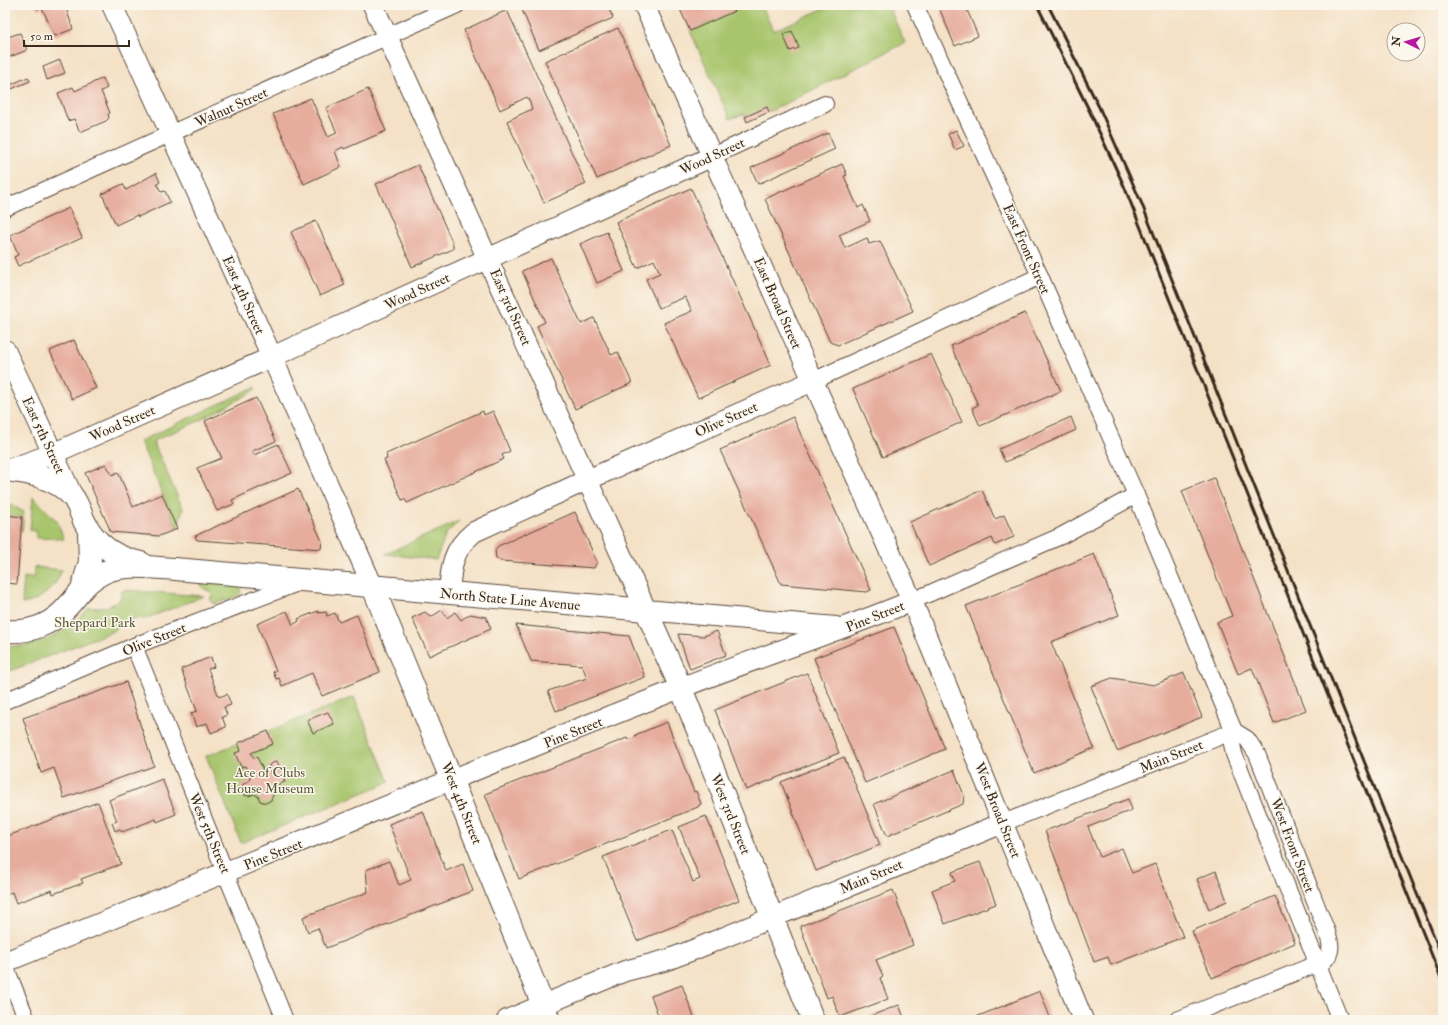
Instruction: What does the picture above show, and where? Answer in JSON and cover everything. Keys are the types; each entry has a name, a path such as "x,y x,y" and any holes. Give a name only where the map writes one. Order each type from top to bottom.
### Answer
{"main road":[{"path":"6,470 36,475 50,481 73,497"},
{"name":"North State Line Avenue","path":"73,497 89,532 101,544 122,558 175,569"},
{"path":"83,585 90,562 89,532"},
{"name":"North State Line Avenue","path":"5,631 25,631 45,624 67,608 83,585 97,576 114,569 175,569 646,610"},
{"name":"West 4th Street","path":"373,586 453,780 546,1013"},
{"name":"West 3rd Street","path":"646,610 681,688 813,1020"}],"street":[{"name":"East 4th Street","path":"112,5 272,357 373,586"},
{"name":"East 3rd Street","path":"373,5 489,258 646,610"},
{"name":"Walnut Street","path":"5,208 457,5"},
{"name":"East Broad Street","path":"644,5 912,601"},
{"name":"East Front Street","path":"915,5 1040,276 1136,495"},
{"name":"Wood Street","path":"6,470 52,454 272,357 825,104"},
{"name":"Olive Street","path":"449,593 451,571 455,554 462,541 474,532 587,480 813,381 1040,276"},
{"name":"East 5th Street","path":"5,350 73,497"},
{"name":"Pine Street","path":"5,962 681,688 803,641 846,628 912,601 1061,536 1136,495"},
{"name":"West Front Street","path":"1136,495 1234,731 1232,744 1234,754 1340,1020"},
{"name":"Olive Street","path":"5,701 134,646 304,580"},
{"name":"West Broad Street","path":"912,601 1083,1020"},
{"name":"North State Line Avenue","path":"646,610 846,628"},
{"name":"West 5th Street","path":"134,646 286,1020"},
{"name":"West Front Street","path":"1234,731 1247,739 1258,754 1330,942 1331,948 1328,957 1317,963"},
{"name":"Main Street","path":"507,1020 546,1013 625,971 666,960 1234,731"},
{"path":"1177,1020 1317,963"},
{"path":"5,966 27,1020"}],"green space":[{"path":"748,5 762,5 773,31 831,5 888,5 905,43 769,112 767,107 745,117 744,114 730,119 690,31"},
{"path":"255,387 256,389 254,391 201,420 153,441 183,509 177,529 140,441"},
{"path":"33,497 57,521 64,539 36,538 36,531 30,530"},
{"path":"5,501 24,512 22,531 21,517 5,515"},
{"path":"459,521 446,534 436,560 385,554"},
{"path":"34,567 62,570 56,582 46,593 29,603 22,604 24,577 33,578"},
{"path":"200,582 238,583 241,592 238,596 214,604 210,601 212,593 203,588"},
{"name":"Sheppard Park","path":"122,591 204,596 145,619 137,618 128,621 111,632 5,673 5,646 25,646 51,638 70,626 89,608 106,607 120,600"},
{"name":"Ace of Clubs House Museum","path":"354,697 389,782 241,843 206,756"}],"building":[{"path":"36,5 65,5 73,29 55,36 42,8 37,9"},
{"path":"520,5 607,5 613,18 539,50"},
{"path":"678,5 748,5 690,31"},
{"path":"938,5 965,5 978,36 955,46"},
{"path":"507,10 586,184 544,203 507,121 532,109 530,102 527,97 500,110 464,30"},
{"path":"618,28 671,145 597,179 545,61"},
{"path":"792,31 799,48 790,51 783,34"},
{"path":"20,33 27,50 5,59 5,38"},
{"path":"60,60 65,73 47,80 43,67"},
{"path":"28,77 30,81 7,91 5,87"},
{"path":"103,78 107,88 101,91 110,113 108,114 109,118 106,121 80,132 74,119 68,121 58,93 73,87 75,91"},
{"path":"368,89 386,131 344,149 343,147 335,151 341,167 304,184 273,114 311,98 328,137 337,133 326,108"},
{"path":"767,107 769,112 747,122 745,117"},
{"path":"956,130 964,146 955,150 948,134"},
{"path":"828,133 835,149 758,184 751,168"},
{"path":"842,164 847,175 844,176 858,208 863,205 870,221 839,235 845,248 867,238 869,244 880,241 913,311 838,345 830,342 765,199"},
{"path":"418,165 453,244 453,249 412,267 376,184"},
{"path":"156,173 160,182 157,184 161,192 165,191 170,202 138,217 137,215 116,225 102,194 123,184 126,190"},
{"path":"691,188 771,365 698,398 664,323 692,311 685,297 659,308 646,279 660,273 654,260 637,268 616,222"},
{"path":"69,208 82,238 18,266 14,257 18,255 10,235"},
{"path":"316,221 345,285 320,296 291,232"},
{"path":"607,232 624,271 597,283 580,244"},
{"path":"551,258 581,324 594,318 611,355 618,352 632,383 575,409 537,326 545,322 522,271"},
{"path":"1025,313 1061,391 980,426 972,408 978,405 951,346"},
{"path":"74,340 96,388 72,399 50,351"},
{"path":"931,354 962,422 883,457 853,389"},
{"path":"256,398 276,441 252,451 254,455 278,444 292,473 232,500 234,504 217,511 197,468 222,458 205,421"},
{"path":"483,411 484,415 493,411 510,451 502,455 504,459 407,503 405,499 402,500 384,460 387,459 386,454"},
{"path":"793,417 871,590 867,592 781,584 720,450"},
{"path":"1071,417 1076,430 1005,462 999,449"},
{"path":"106,464 112,475 118,472 133,507 162,494 177,529 159,536 111,532 85,473"},
{"path":"1214,478 1306,710 1274,723 1252,668 1238,674 1217,622 1232,616 1182,491"},
{"path":"298,489 322,541 321,549 197,540 195,536"},
{"path":"982,490 995,519 1004,515 1014,537 995,545 992,538 929,566 910,522"},
{"path":"575,512 597,562 594,568 501,561 496,558 495,550 498,546"},
{"path":"5,515 22,517 17,584 5,583"},
{"path":"1094,554 1119,615 1051,642 1094,748 1034,773 966,606"},
{"path":"442,610 447,618 455,612 461,620 470,614 486,617 491,629 429,656 412,618 425,612 431,617"},
{"path":"287,611 293,625 299,621 298,619 318,611 318,613 326,612 327,616 335,613 339,622 357,615 380,672 322,696 312,673 282,686 279,678 276,679 273,672 276,671 257,624"},
{"path":"516,625 629,636 645,677 556,711 548,691 587,678 582,665 531,661"},
{"path":"894,627 945,749 865,783 814,658"},
{"path":"717,631 726,655 690,669 678,634 704,636"},
{"path":"211,657 214,667 208,669 219,697 227,694 231,705 224,707 227,715 222,717 226,727 211,733 207,723 196,727 191,713 197,711 181,669"},
{"path":"807,673 839,753 746,790 715,710"},
{"path":"1184,673 1202,717 1117,751 1091,686 1112,678 1154,685"},
{"path":"126,682 154,766 64,798 54,768 41,773 23,718"},
{"path":"328,712 334,724 313,733 307,720"},
{"path":"667,722 694,792 696,791 701,804 698,807 519,879 485,794 627,738 628,740 636,737 635,735"},
{"path":"268,731 273,744 251,753 254,758 257,757 264,772 271,772 269,765 277,761 285,782 273,786 271,789 273,795 271,800 266,803 260,801 258,796 254,794 249,796 244,795 241,789 244,783 249,781 250,777 245,766 241,767 235,753 241,751 238,743"},
{"path":"844,757 880,845 816,871 781,782"},
{"path":"954,770 964,795 963,804 887,836 874,804"},
{"path":"162,779 176,814 157,822 156,819 122,832 120,829 115,831 112,823 117,821 109,800"},
{"path":"1128,799 1132,810 1088,827 1100,857 1122,848 1132,873 1155,864 1183,937 1111,965 1108,957 1094,962 1045,831"},
{"path":"98,802 121,864 81,879 83,883 53,894 52,890 16,903 12,892 5,895 5,837"},
{"path":"423,811 446,871 463,864 473,891 326,948 318,928 308,932 303,917 368,892 366,870 389,861 399,885 411,880 389,824"},
{"path":"706,816 739,900 637,941 603,857 672,830 693,882 700,879 679,827"},
{"path":"980,862 996,904 945,924 932,890 955,881 952,872"},
{"path":"1216,871 1227,901 1209,909 1197,879"},
{"path":"893,890 913,945 876,960 883,976 880,978 888,999 840,1017 832,996 827,998 800,926"},
{"path":"1275,896 1295,943 1212,978 1192,931"},
{"path":"682,985 695,1020 660,1020 651,996"},
{"path":"1040,991 1051,1020 977,1020 976,1017"},
{"path":"899,1005 905,1020 860,1020"}],"railway":[{"path":"1037,5 1090,112 1124,186 1443,983"},
{"path":"1048,5 1099,107 1141,202 1443,959"}]}
